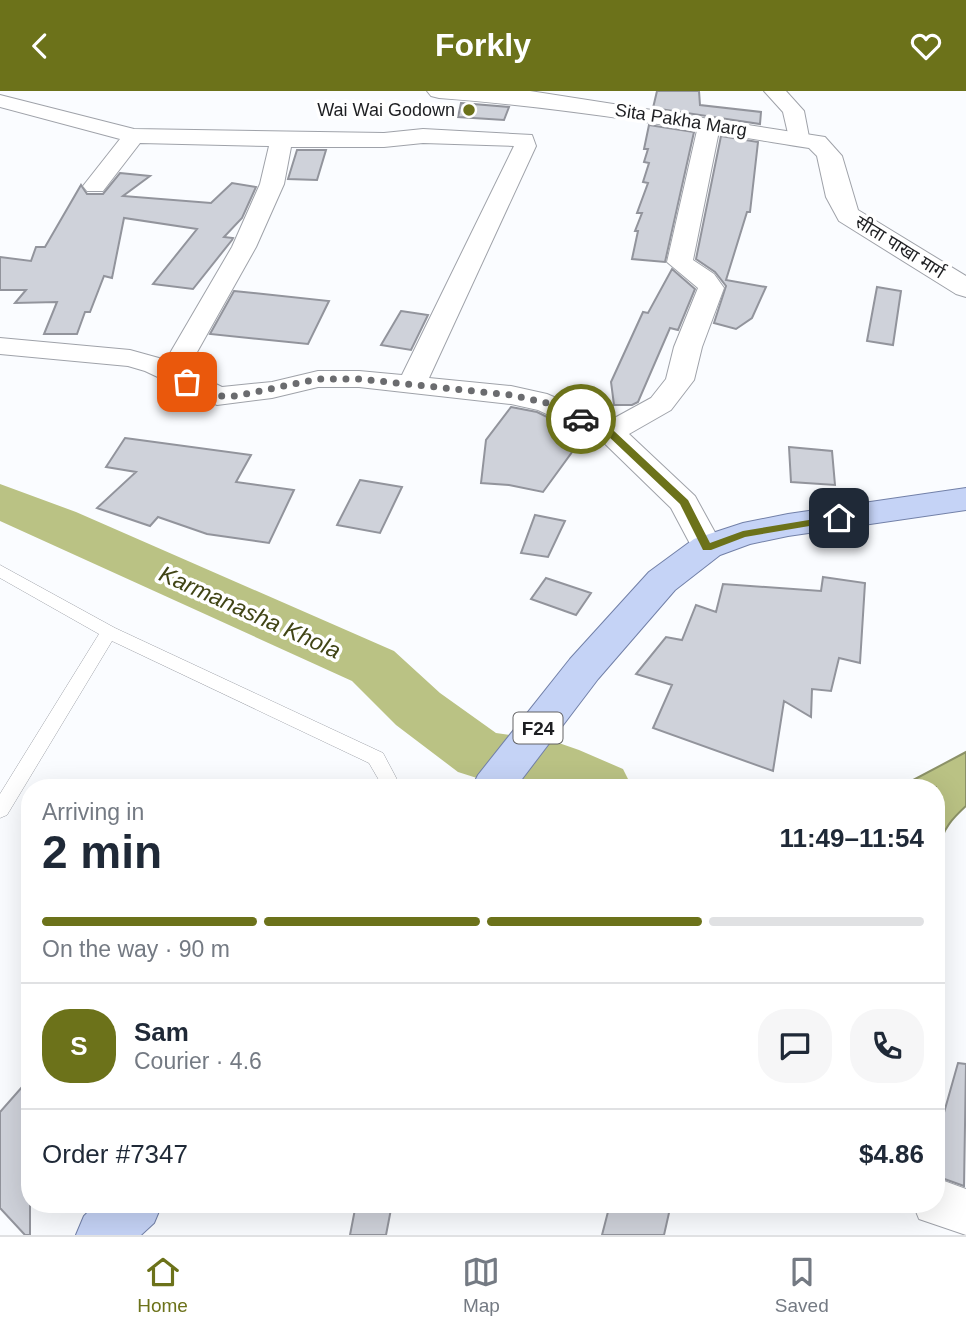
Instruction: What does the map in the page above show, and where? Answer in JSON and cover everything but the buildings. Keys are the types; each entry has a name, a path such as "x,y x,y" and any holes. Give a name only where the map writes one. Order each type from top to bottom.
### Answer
{"main road":[{"name":"F24","path":"499,779 583,669 662,581 707,547 743,534 788,525 966,499"},
{"path":"103,1235 126,1213"}],"street":[{"name":"Sita Pakha Marg","path":"439,91 550,101 798,138"},
{"path":"774,91 793,111 798,138"},
{"path":"0,101 134,136 281,140 384,140 423,136 524,140 525,146 411,386"},
{"path":"9,122 28,110"},
{"path":"610,433 661,404 680,380 688,347 710,288 706,279 690,271 680,261 709,126"},
{"path":"95,186 134,136"},
{"name":"सीता पाखा मार्ग","path":"798,138 822,145 834,168 840,206 848,215 966,288"},
{"path":"171,374 244,247 272,184 281,140"},
{"path":"0,346 131,358 155,365 217,396 272,390 318,379 359,379 511,395 547,403 610,433 684,503 707,547"},
{"path":"945,1205 966,1213"}],"lane":[{"path":"0,571 109,632 376,758 388,779"},
{"path":"0,810 109,632"}],"shaded area":[{"path":"512,741 596,773 602,779 489,779"},
{"path":"966,752 966,806 945,832 945,779 915,779"}],"waterway":[{"name":"Karmanasha Khola","path":"0,501 373,666 418,709 480,755 556,767 582,779"}],"way so far":[{"path":"187,382 217,396 236,396 318,379 359,379 511,395 547,403 581,419"}],"place":[{"name":"Wai Wai Godown","path":"469,110"}],"route":[{"path":"581,419 610,433 684,503 707,547 743,534 839,518"}]}
